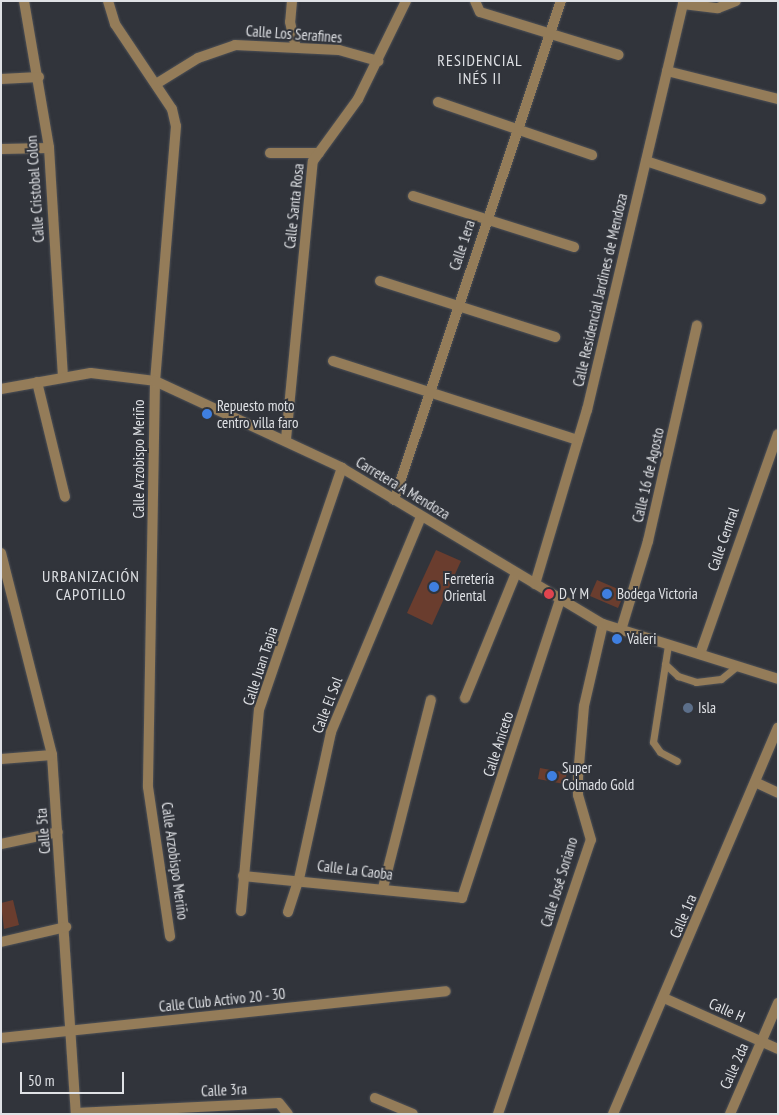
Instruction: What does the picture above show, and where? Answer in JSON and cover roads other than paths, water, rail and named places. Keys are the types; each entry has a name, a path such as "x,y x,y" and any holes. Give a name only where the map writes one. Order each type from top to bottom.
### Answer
{"street":[{"name":"Calle Cristobal Colon","path":"24,1 39,77 49,148 63,377"},
{"name":"Calle Arzobispo Meriño","path":"108,1 116,24 172,109 176,144 154,381 148,787 170,936"},
{"path":"292,1 290,22 296,47"},
{"name":"Calle Santa Rosa","path":"286,439 313,161 358,99 406,1"},
{"path":"475,1 480,12 619,55"},
{"name":"Calle 1era","path":"394,500 515,129 561,1"},
{"path":"683,2 718,8 736,1"},
{"name":"Calle Residencial Jardines de Mendoza","path":"535,584 578,440 683,2"},
{"name":"Calle Los Serafines","path":"156,84 198,58 235,44 339,50 378,61"},
{"path":"667,71 778,99"},
{"path":"1,78 39,77"},
{"path":"438,102 592,155"},
{"path":"1,149 49,148"},
{"path":"270,153 319,153"},
{"path":"646,161 760,199"},
{"path":"413,196 574,247"},
{"path":"380,281 555,337"},
{"name":"Calle 16 de Agosto","path":"621,630 648,541 697,326"},
{"path":"333,361 578,440"},
{"name":"Carretera A Mendoza","path":"1,389 63,377 117,373 154,381 286,439 342,468 516,573 561,597 603,624 778,679"},
{"path":"37,382 65,497"},
{"name":"Calle Central","path":"700,654 778,434"},
{"name":"Calle Juan Tapia","path":"241,911 259,710 342,468"},
{"name":"Calle El Sol","path":"288,912 299,879 330,732 421,517"},
{"name":"Calle 5ta","path":"1,552 52,755 66,927 76,1113"},
{"path":"466,698 516,573"},
{"name":"Calle Aniceto","path":"462,898 561,597"},
{"name":"Calle José Soriano","path":"498,1114 591,840 578,795 578,777 584,706 603,624"},
{"path":"383,888 430,700"},
{"name":"Calle 1ra","path":"613,1114 757,783 778,728"},
{"path":"1,759 52,755"},
{"path":"757,783 778,793"},
{"path":"1,844 58,832"},
{"name":"Calle La Caoba","path":"243,876 299,879 462,898"},
{"path":"1,942 66,927"},
{"name":"Calle Club Activo 20 - 30","path":"1,1038 446,991"},
{"name":"Calle H","path":"664,998 778,1049"},
{"name":"Calle 2da","path":"730,1114 778,1003"},
{"path":"375,1098 413,1114"},
{"name":"Calle 3ra","path":"76,1113 286,1109"}],"lane":[{"path":"668,644 653,742 660,752 677,761"},
{"path":"665,664 678,676 696,682 721,680 737,666"}],"place":[{"name":"Repuesto moto centro villa faro","path":"207,414"},
{"name":"Ferretería Oriental","path":"434,587"},
{"name":"D Y M","path":"549,594"},
{"name":"Bodega Victoria","path":"607,594"},
{"name":"Valeri","path":"617,639"},
{"name":"Isla","path":"688,708"},
{"name":"Super Colmado Gold","path":"552,776"}],"district":[{"name":"RESIDENCIAL INÉS II","path":"480,69"},
{"name":"URBANIZACIÓN CAPOTILLO","path":"91,585"}]}
